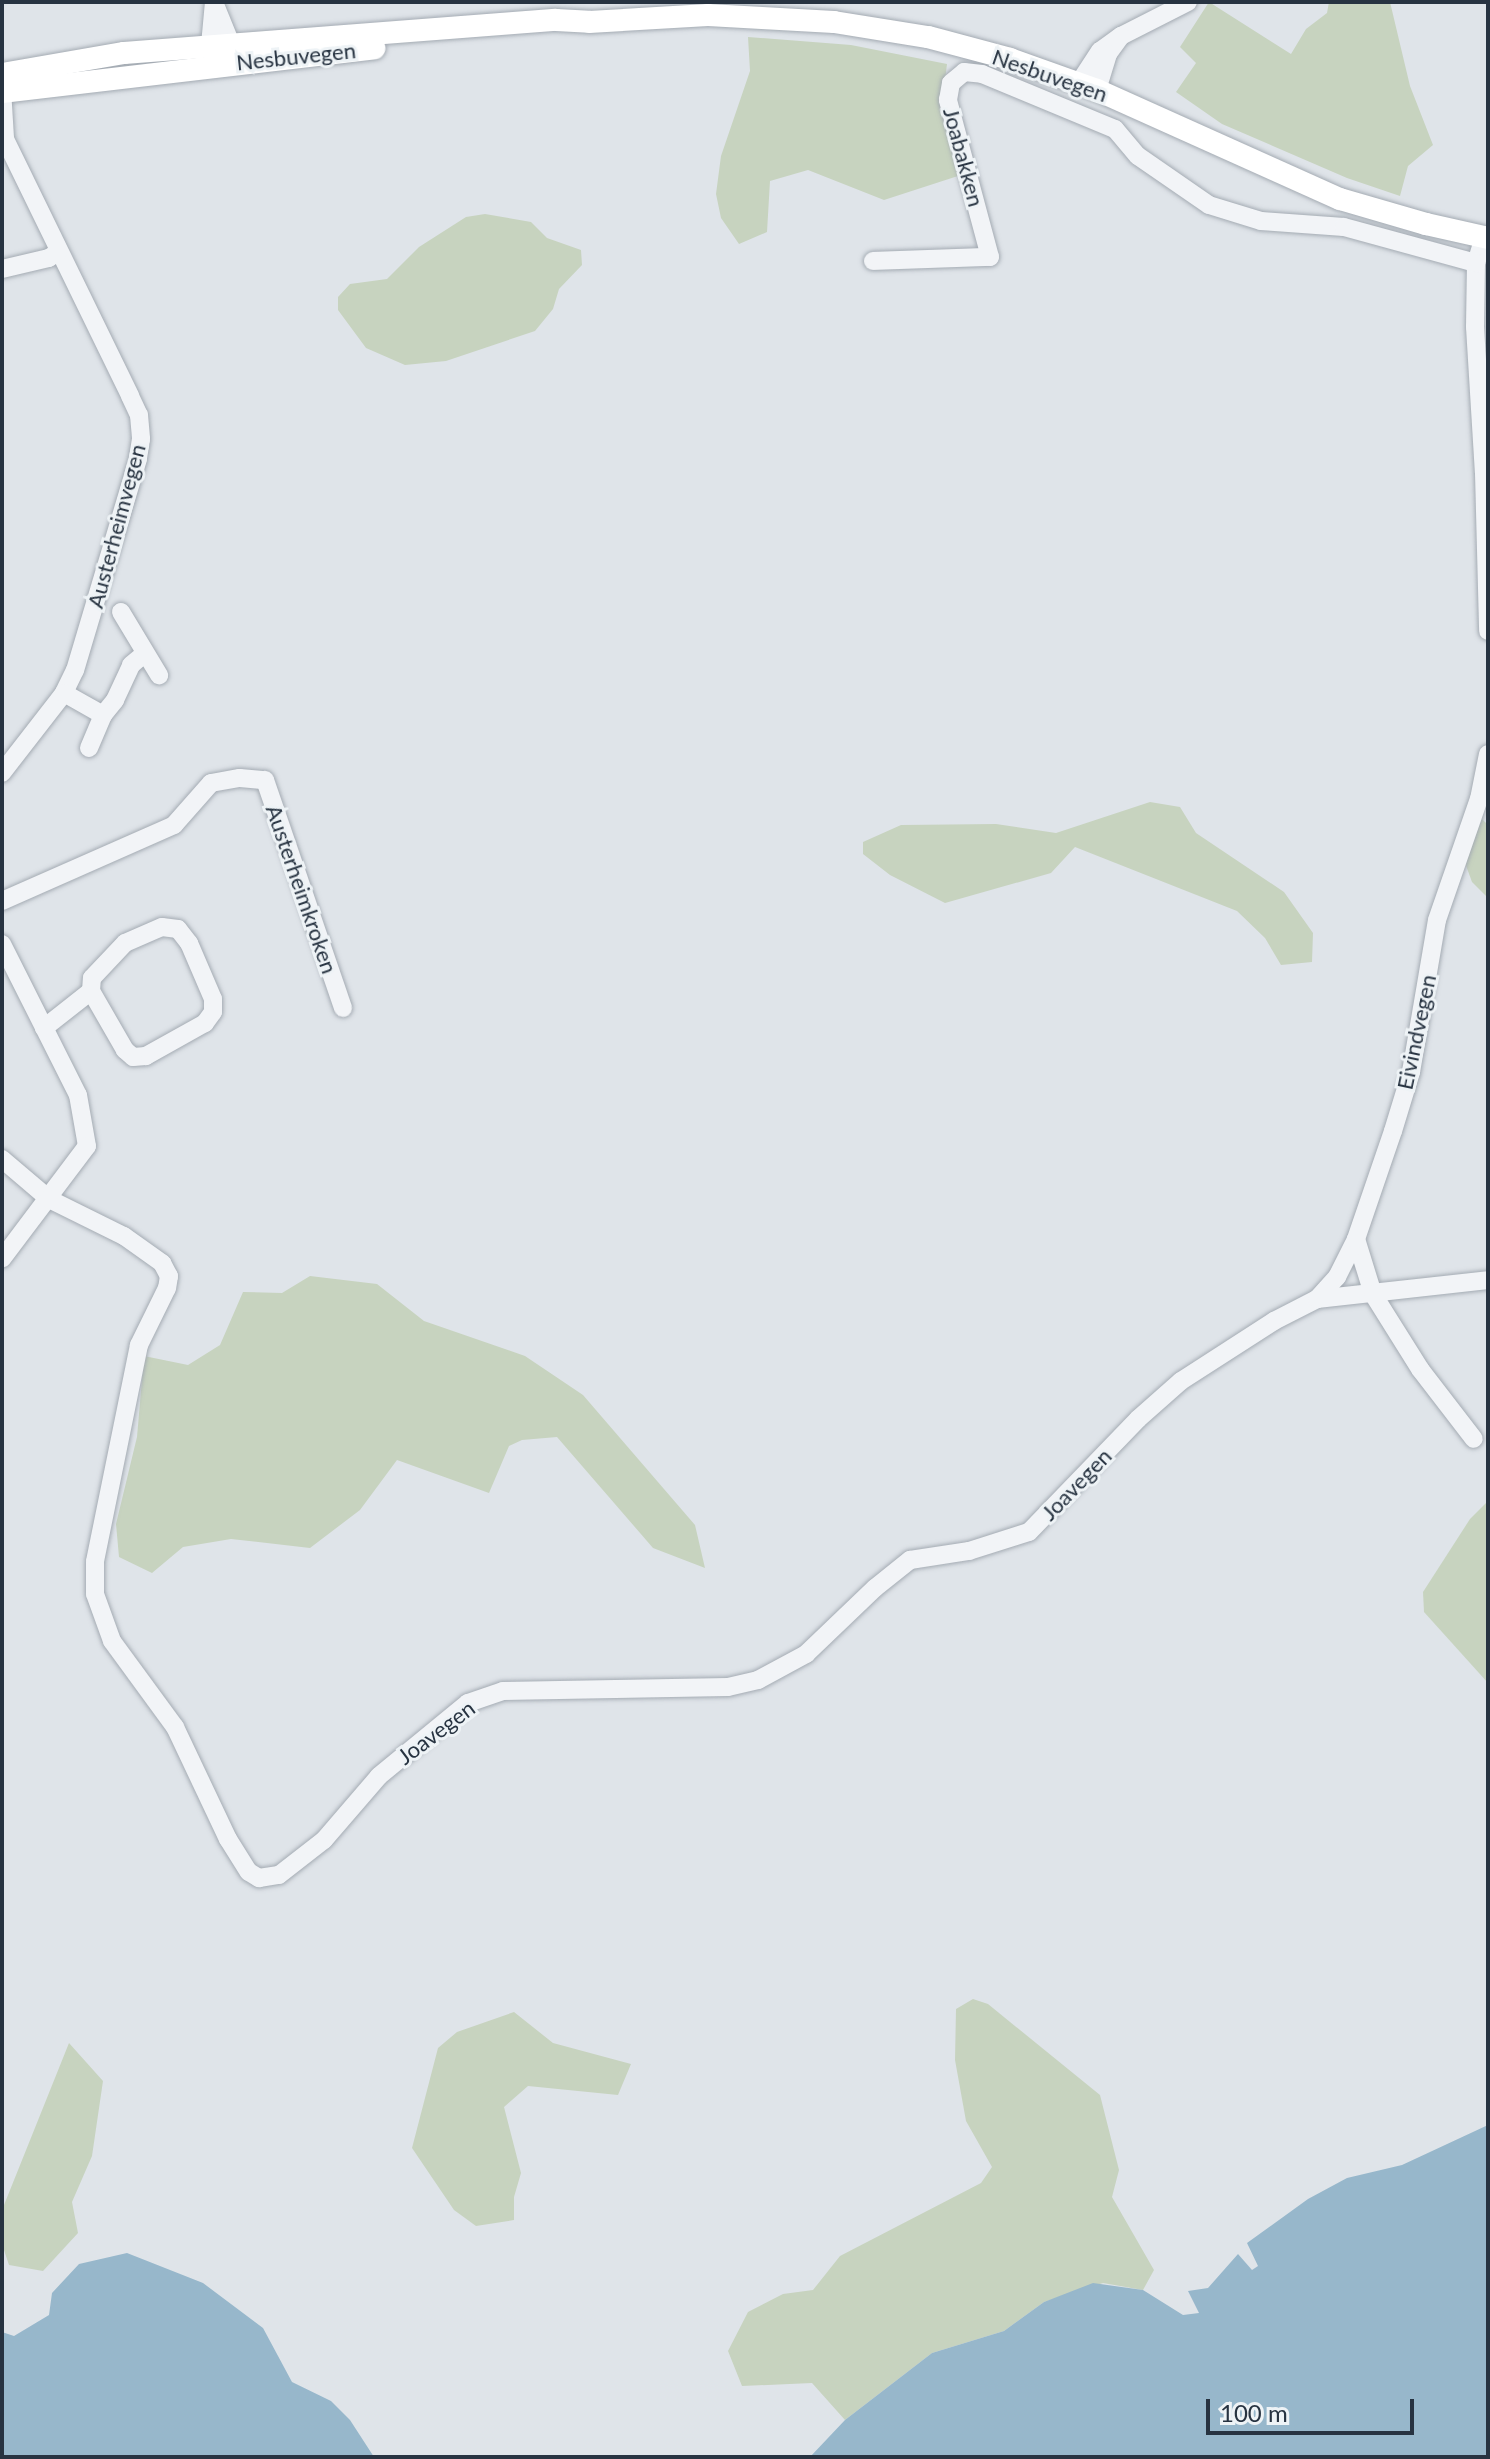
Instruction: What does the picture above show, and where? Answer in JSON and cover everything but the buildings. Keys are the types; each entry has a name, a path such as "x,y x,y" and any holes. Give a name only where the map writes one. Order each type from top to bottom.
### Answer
{"main road":[{"name":"Nesbuvegen","path":"2,86 73,59 220,51 556,20 589,22 708,15 834,22 928,37 1010,59 1088,87 1340,199 1486,237"}],"street":[{"path":"214,2 220,51"},
{"path":"1088,87 1121,36 1188,2"},
{"name":"Joabakken","path":"873,261 990,257 948,100 951,83 964,72 982,74 1115,129 1138,156 1209,205 1261,221 1344,227 1476,263"},
{"name":"Austerheimvegen","path":"2,86 4,136 139,415 141,439 138,459 87,634 64,693 2,773"},
{"path":"1486,237 1476,263 1475,327 1484,473 1488,631"},
{"path":"2,269 49,258 59,251"},
{"path":"121,612 159,675"},
{"path":"89,748 103,715 115,700 131,665 144,654"},
{"path":"64,693 103,715"},
{"name":"Eivindvegen","path":"1317,1299 1337,1277 1356,1239 1411,1072 1437,920 1479,799 1488,754"},
{"name":"Austerheimkroken","path":"2,901 174,825 211,783 240,778 265,780 343,1008"},
{"path":"44,1028 91,991 92,978 125,943 162,927 178,929 189,943 213,999 213,1012 205,1023 158,1049 133,1057 125,1050 91,991"},
{"path":"2,944 78,1095 87,1146 2,1259"},
{"name":"Joavegen","path":"2,1159 49,1199 124,1236 162,1263 169,1276 167,1288 139,1345 95,1562 95,1594 112,1641 175,1727 221,1826 249,1872 259,1878 279,1875 324,1840 379,1776 468,1703 503,1691 728,1687 758,1680 806,1654 875,1588 910,1560 969,1551 1029,1532 1138,1419 1181,1381 1261,1329 1317,1299 1488,1280"},
{"path":"1356,1239 1373,1294 1420,1369 1474,1439"}],"green space":[{"path":"1209,2 1291,54 1306,29 1327,13 1329,2 1390,2 1410,86 1433,145 1408,166 1400,196 1347,178 1222,124 1176,92 1196,63 1180,47"},
{"path":"748,37 851,45 947,64 941,112 961,175 884,200 808,170 770,181 767,232 739,244 721,218 716,194 721,156 750,71"},
{"path":"485,214 531,222 547,238 581,250 582,265 559,289 553,309 535,331 446,361 405,365 366,348 338,310 338,297 350,284 387,279 419,247 466,217"},
{"path":"1150,802 1180,807 1196,833 1284,892 1313,933 1312,962 1281,965 1265,938 1237,911 1075,847 1051,873 945,903 890,875 863,854 863,842 901,825 996,824 1056,833"},
{"path":"1482,819 1488,825 1488,898 1472,882 1464,860"},
{"path":"310,1276 377,1284 424,1321 525,1356 583,1395 695,1525 705,1568 653,1548 557,1437 522,1440 509,1446 489,1493 397,1460 360,1510 310,1548 231,1539 183,1547 152,1573 119,1557 116,1524 137,1437 144,1356 188,1365 220,1345 243,1292 282,1293"},
{"path":"1488,1501 1488,1683 1424,1612 1423,1592 1470,1519"},
{"path":"973,1999 988,2004 1100,2095 1119,2170 1112,2197 1154,2270 1143,2290 1103,2283 1044,2302 1004,2331 932,2353 845,2420 812,2383 742,2386 728,2351 748,2312 783,2294 813,2290 840,2256 981,2183 992,2167 966,2121 955,2060 956,2009"},
{"path":"514,2012 553,2043 631,2064 618,2095 528,2086 504,2107 521,2173 514,2197 514,2220 476,2226 454,2210 412,2148 438,2048 457,2032"},
{"path":"69,2043 103,2081 92,2156 72,2202 78,2233 43,2271 9,2265 2,2244 2,2210"}],"water":[{"path":"1488,2125 1488,2457 810,2457 845,2420 932,2353 1004,2331 1044,2302 1093,2283 1143,2290 1183,2315 1199,2313 1188,2291 1208,2288 1238,2254 1252,2270 1258,2266 1247,2243 1308,2199 1347,2178 1402,2165"},
{"path":"127,2253 203,2283 263,2328 292,2382 331,2401 350,2420 374,2457 2,2457 2,2332 14,2336 49,2315 52,2293 79,2264"}]}
